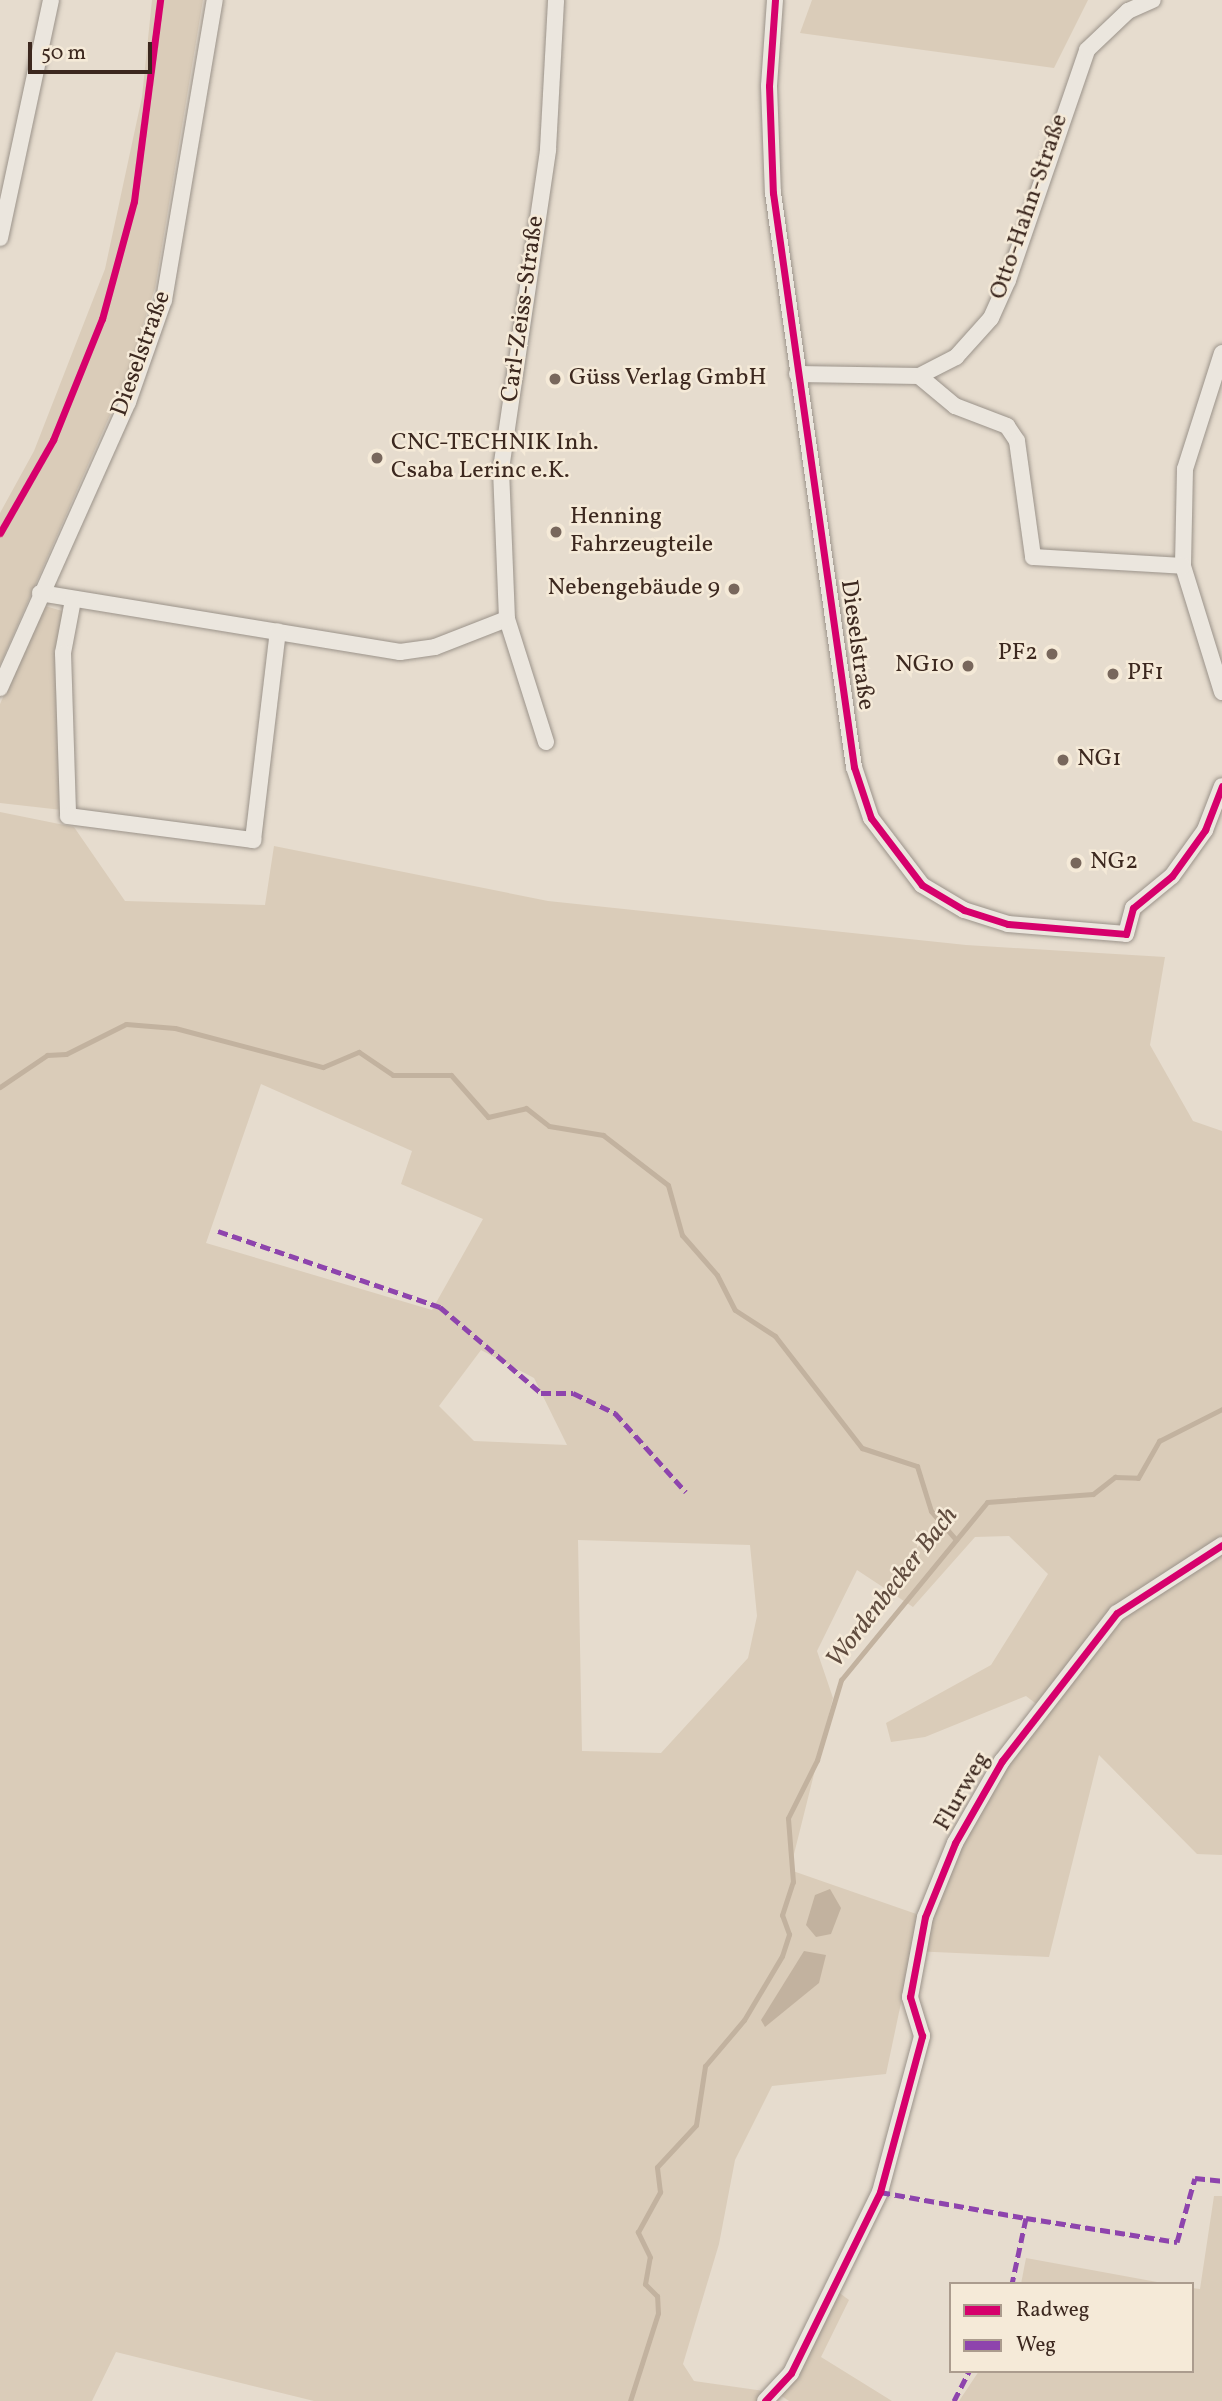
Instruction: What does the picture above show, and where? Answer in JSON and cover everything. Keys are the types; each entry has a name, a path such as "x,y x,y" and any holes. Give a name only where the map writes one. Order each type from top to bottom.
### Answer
{"street":[{"path":"0,238 51,0"},
{"name":"Dieselstraße","path":"0,688 40,593 128,402 164,300 215,0"},
{"name":"Carl-Zeiss-Straße","path":"546,742 507,619 501,469 548,149 556,0"},
{"name":"Dieselstraße","path":"775,0 769,86 773,193 855,767 871,818 922,885 964,910 1008,924 1126,934 1133,908 1172,876 1205,830 1222,786"},
{"name":"Otto-Hahn-Straße","path":"797,374 919,376 956,357 991,318 1087,50 1128,11 1153,0"},
{"path":"1222,353 1185,469 1183,566 1222,692"},
{"path":"919,376 956,406 1007,426 1017,441 1033,557 1183,566"},
{"path":"40,593 400,652 435,647 507,619"},
{"path":"73,600 63,653 68,816 253,840 278,631"},
{"name":"Flurweg","path":"765,2401 791,2373 880,2192 922,2036 911,1997 925,1917 955,1843 1002,1761 1116,1613 1222,1545"}],"shaded area":[{"path":"152,0 203,0 155,288 125,381 0,665 0,513 34,451 105,269 142,97"},
{"path":"812,0 1088,0 1054,68 800,33"},
{"path":"45,606 66,612 62,810 0,803 0,704"},
{"path":"0,812 74,827 125,901 265,905 274,846 548,901 966,945 1165,957 1150,1045 1193,1121 1222,1131 1222,1855 1197,1854 1099,1755 1049,1957 912,1951 886,2074 772,2086 735,2160 719,2244 683,2364 694,2381 777,2393 767,2401 314,2401 116,2352 92,2401 0,2401","holes":["261,1084 412,1151 401,1184 483,1219 432,1310 206,1243","481,1350 534,1378 567,1445 474,1441 439,1406","1009,1536 1048,1574 991,1665 886,1723 891,1742 925,1737 1026,1696 1039,1706 975,1802 925,1917 790,1870 833,1698 817,1651 857,1570 913,1607 975,1537","578,1540 750,1545 757,1616 748,1658 661,1753 582,1751"]},
{"path":"830,1889 841,1908 831,1934 816,1937 806,1925 815,1895"},
{"path":"804,1951 826,1955 819,1983 765,2027 761,2020"},
{"path":"1214,2196 1222,2196 1222,2401 959,2401 978,2373 1194,2373 1194,2288 1200,2289"},
{"path":"1026,2258 1157,2282 1021,2282"},
{"path":"837,2291 849,2300 821,2357 892,2401 789,2401 777,2393"}],"waterway":[{"path":"0,1087 47,1055 66,1054 126,1024 175,1028 323,1067 359,1052 393,1075 451,1075 488,1117 526,1108 549,1126 603,1135 668,1185 682,1235 717,1275 735,1310 775,1336 862,1448 917,1466 931,1511 956,1540"},
{"name":"Wordenbecker Bach","path":"630,2401 658,2313 657,2296 645,2284 650,2257 638,2232 660,2192 657,2167 696,2125 705,2066 744,2020 782,1956 789,1934 782,1915 793,1882 788,1818 817,1760 841,1680 987,1502 1093,1494 1115,1477 1138,1478 1159,1441 1222,1409"}],"marked path":[{"path":"218,1231 440,1307 541,1393 573,1393 615,1413 686,1492"},
{"path":"1026,2218 1177,2242 1195,2178 1222,2181"},
{"path":"880,2192 1026,2218 1012,2282"},
{"path":"954,2401 968,2373"}],"cycle path":[{"path":"0,533 53,440 102,319 134,201 160,0"},
{"path":"775,0 769,86 773,193 854,767 871,818 922,885 964,910 1008,924 1126,934 1133,908 1172,876 1205,830 1222,786"},
{"path":"765,2401 791,2373 880,2192 922,2036 910,1997 925,1917 955,1843 1002,1761 1117,1613 1222,1545"}],"place":[{"name":"Güss Verlag GmbH","path":"555,379"},
{"name":"CNC-TECHNIK Inh. Csaba Lerinc e.K.","path":"377,458"},
{"name":"Henning Fahrzeugteile","path":"556,532"},
{"name":"Nebengebäude 9","path":"734,589"},
{"name":"PF2","path":"1052,654"},
{"name":"NG10","path":"968,666"},
{"name":"PF1","path":"1113,674"},
{"name":"NG1","path":"1063,760"},
{"name":"NG2","path":"1076,863"}]}
